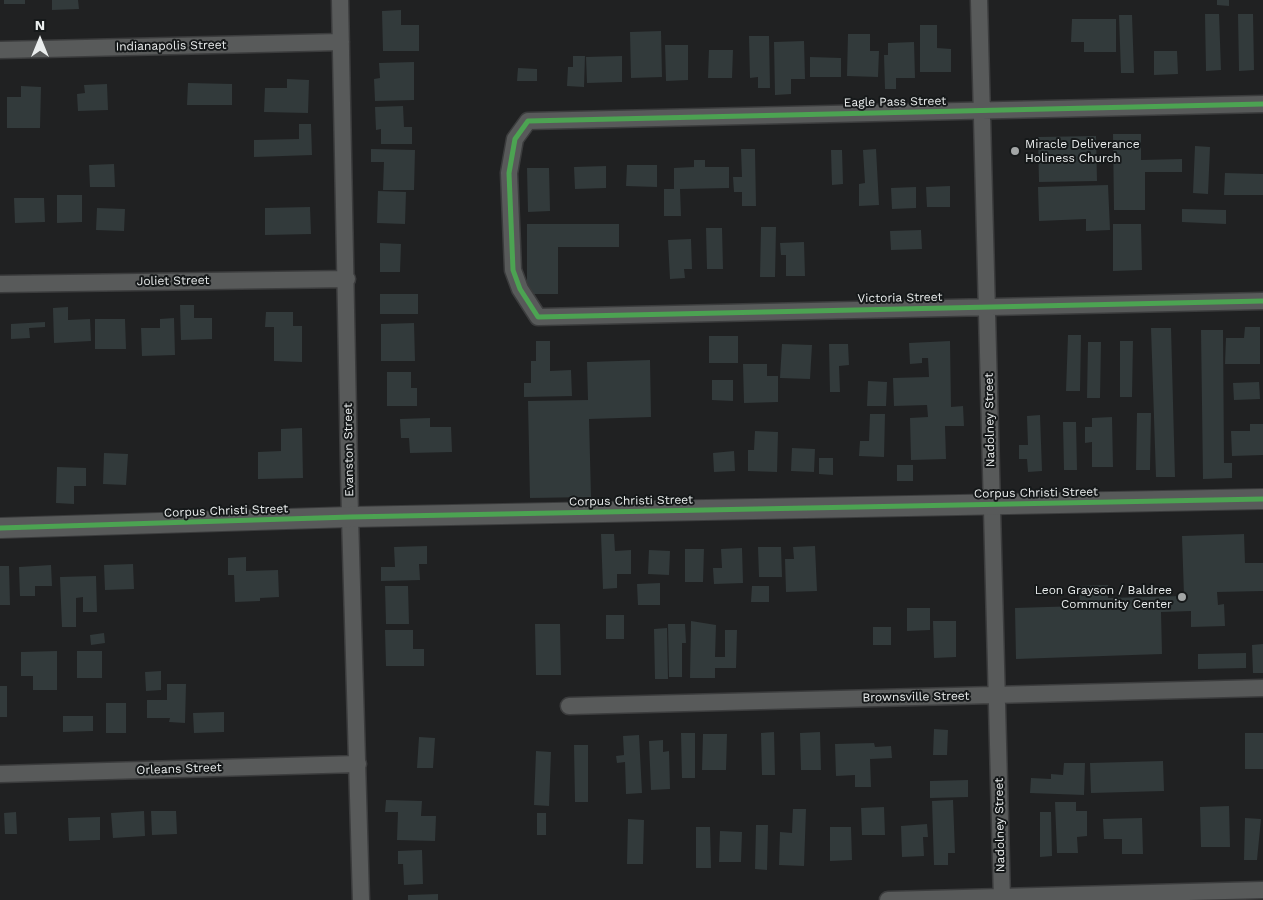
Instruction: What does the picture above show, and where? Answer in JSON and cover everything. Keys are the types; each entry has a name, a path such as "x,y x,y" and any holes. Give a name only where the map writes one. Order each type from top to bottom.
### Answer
{"street":[{"name":"Evanston Street","path":"340,0 347,279 350,517 361,900"},
{"name":"Nadolney Street","path":"979,0 1002,899"},
{"name":"Indianapolis Street","path":"0,50 341,42"},
{"name":"Eagle Pass Street","path":"538,317 520,289 513,270 510,224 509,173 515,139 528,121 1263,104"},
{"name":"Joliet Street","path":"0,284 347,279"},
{"name":"Victoria Street","path":"538,317 988,305 1263,301"},
{"name":"Corpus Christi Street","path":"0,528 350,517 1263,499"},
{"name":"Brownsville Street","path":"570,706 1263,688"},
{"name":"Orleans Street","path":"0,774 358,764"},
{"path":"888,900 1002,899 1263,890"}],"building":[{"path":"4,0 25,0 25,4 4,4"},
{"path":"52,0 78,0 79,9 52,10"},
{"path":"1217,0 1229,0 1229,6 1217,5"},
{"path":"401,10 401,25 419,25 419,51 383,51 382,11"},
{"path":"1205,14 1219,14 1221,70 1206,71"},
{"path":"1238,14 1253,14 1254,70 1239,71"},
{"path":"1119,15 1132,15 1134,73 1121,73"},
{"path":"1072,19 1116,19 1116,52 1084,52 1084,42 1071,42"},
{"path":"920,25 937,25 937,48 951,49 951,72 920,72"},
{"path":"661,31 662,77 631,78 630,32"},
{"path":"848,34 870,34 870,51 879,51 878,77 847,76"},
{"path":"749,36 769,36 770,88 758,88 758,77 750,78"},
{"path":"804,41 805,79 791,79 791,94 775,95 774,42"},
{"path":"914,42 915,78 896,78 896,89 885,89 884,55 888,55 888,43"},
{"path":"665,45 688,45 688,80 666,81"},
{"path":"709,50 733,50 732,78 708,78"},
{"path":"1154,51 1177,51 1178,74 1154,75"},
{"path":"573,56 585,56 584,87 567,86 568,67 573,67"},
{"path":"622,56 622,82 587,83 586,57"},
{"path":"810,57 841,58 841,77 810,77"},
{"path":"414,62 414,100 375,101 374,79 380,78 379,63"},
{"path":"518,68 537,69 537,81 517,81"},
{"path":"287,79 309,80 308,113 264,112 265,88 287,88"},
{"path":"188,83 232,84 232,105 187,105"},
{"path":"107,84 108,110 78,111 77,94 85,93 84,85"},
{"path":"21,86 41,87 40,128 7,128 7,97 21,97"},
{"path":"403,106 404,127 412,127 412,144 381,144 381,129 376,130 375,107"},
{"path":"299,124 311,124 312,155 254,157 254,140 299,139"},
{"path":"1113,134 1141,134 1141,160 1182,159 1182,172 1145,172 1145,210 1114,210"},
{"path":"1096,136 1097,181 1039,182 1038,137"},
{"path":"1195,146 1210,147 1208,194 1193,193"},
{"path":"371,149 415,150 414,190 383,190 384,162 371,162"},
{"path":"741,149 755,149 756,206 742,206 742,192 734,192 733,177 742,177"},
{"path":"876,149 879,205 859,206 859,184 865,183 863,150"},
{"path":"831,150 842,150 843,184 832,185"},
{"path":"694,160 705,160 705,167 729,167 729,188 680,189 681,216 664,216 664,189 674,189 674,168 694,167"},
{"path":"114,164 115,187 90,187 89,165"},
{"path":"627,165 657,165 657,187 626,186"},
{"path":"606,166 606,188 575,189 574,167"},
{"path":"527,168 549,168 550,211 528,212"},
{"path":"1225,173 1263,174 1263,195 1224,195"},
{"path":"1108,185 1110,230 1086,231 1086,219 1039,221 1038,187"},
{"path":"950,186 950,207 927,207 926,187"},
{"path":"916,187 916,208 892,209 891,188"},
{"path":"378,191 406,192 405,224 377,223"},
{"path":"57,195 82,195 82,222 57,223"},
{"path":"14,198 44,198 45,222 15,223"},
{"path":"310,207 311,234 265,235 265,208"},
{"path":"97,208 125,209 124,231 96,230"},
{"path":"1182,209 1226,210 1226,224 1182,222"},
{"path":"527,224 619,224 619,247 558,247 558,294 527,294"},
{"path":"1113,224 1141,224 1142,270 1113,271"},
{"path":"761,227 776,227 775,277 760,277"},
{"path":"706,228 722,228 723,269 707,269"},
{"path":"921,230 922,249 891,250 890,231"},
{"path":"691,239 692,269 684,269 685,278 670,279 668,240"},
{"path":"804,242 805,276 786,276 786,255 781,255 780,243"},
{"path":"380,243 401,244 400,272 380,272"},
{"path":"380,294 418,294 418,314 380,314"},
{"path":"180,305 194,305 194,318 212,318 212,339 181,340"},
{"path":"68,307 68,320 90,319 91,341 54,343 53,308"},
{"path":"266,312 293,312 293,326 302,326 302,362 274,361 274,327 265,327"},
{"path":"174,318 175,355 142,356 141,328 160,328 160,319"},
{"path":"95,319 125,319 126,349 95,349"},
{"path":"45,322 45,327 29,328 30,338 11,339 11,324"},
{"path":"414,323 415,361 381,361 381,324"},
{"path":"1245,327 1260,327 1260,364 1225,364 1226,338 1244,338"},
{"path":"1151,328 1171,328 1175,477 1156,477"},
{"path":"1201,330 1223,330 1224,463 1232,463 1232,478 1203,479"},
{"path":"1068,335 1081,335 1080,391 1066,391"},
{"path":"709,336 738,336 738,363 709,363"},
{"path":"536,341 550,341 550,371 571,370 572,396 524,397 524,383 531,383 531,361 536,361"},
{"path":"950,341 951,407 963,406 964,426 945,426 946,459 911,460 910,418 928,417 927,405 894,406 893,378 929,377 928,358 922,358 922,363 910,364 909,343"},
{"path":"1120,341 1133,341 1132,397 1120,397"},
{"path":"1088,342 1101,342 1100,398 1087,398"},
{"path":"782,344 812,345 810,379 780,378"},
{"path":"829,344 848,344 849,365 839,366 840,392 830,392"},
{"path":"650,360 651,417 589,419 591,497 530,498 528,401 588,400 587,362"},
{"path":"743,364 767,364 767,376 778,376 778,402 744,403"},
{"path":"387,372 411,372 411,388 417,388 417,406 387,406"},
{"path":"712,380 733,380 733,401 712,400"},
{"path":"868,381 887,382 886,406 867,406"},
{"path":"1259,382 1260,399 1234,400 1233,383"},
{"path":"1137,413 1151,413 1150,470 1136,470"},
{"path":"870,414 885,414 884,457 859,456 860,441 869,441"},
{"path":"1040,415 1042,471 1028,472 1027,459 1019,459 1019,445 1028,445 1027,416"},
{"path":"1112,417 1113,467 1092,467 1092,442 1085,443 1085,427 1092,427 1092,418"},
{"path":"430,418 430,427 451,427 452,452 410,453 409,438 401,438 400,419"},
{"path":"1063,422 1076,422 1077,470 1064,470"},
{"path":"1250,424 1263,424 1263,455 1232,456 1231,431 1250,431"},
{"path":"302,428 303,478 258,479 258,452 281,451 281,429"},
{"path":"755,431 778,432 777,472 748,471 748,450 754,450"},
{"path":"792,448 815,449 814,472 791,471"},
{"path":"734,451 735,471 714,472 713,453"},
{"path":"104,453 128,454 126,485 103,484"},
{"path":"819,458 833,458 833,475 819,474"},
{"path":"897,465 913,465 913,481 897,481"},
{"path":"57,467 86,468 86,486 74,486 74,504 56,503"},
{"path":"601,534 614,534 615,551 631,550 631,574 617,574 617,588 603,589"},
{"name":"Leon Grayson / Baldree Community Center","path":"1244,534 1245,563 1263,563 1263,591 1217,592 1218,605 1224,604 1225,626 1191,627 1191,611 1161,612 1162,654 1016,659 1015,608 1080,606 1079,586 1108,585 1108,598 1184,596 1182,536"},
{"path":"427,546 427,564 419,564 420,580 381,581 381,567 395,567 394,547"},
{"path":"815,546 817,591 786,592 785,559 794,559 793,547"},
{"path":"758,547 781,547 782,577 759,577"},
{"path":"742,548 743,583 714,584 713,568 722,568 721,549"},
{"path":"685,549 704,549 703,582 685,582"},
{"path":"649,550 670,551 669,575 648,574"},
{"path":"246,557 246,571 278,570 279,597 260,598 260,601 235,602 234,575 228,575 228,558"},
{"path":"133,564 134,589 105,590 104,565"},
{"path":"51,565 52,586 35,586 35,596 20,596 19,567"},
{"path":"0,566 9,566 10,605 0,605"},
{"path":"96,576 97,612 83,612 83,597 76,598 76,627 62,627 60,577"},
{"path":"660,583 660,605 638,605 637,584"},
{"path":"385,586 408,586 409,624 386,624"},
{"path":"752,586 769,586 769,602 751,602"},
{"path":"907,608 930,608 930,630 907,631"},
{"path":"606,615 624,615 624,639 606,639"},
{"path":"691,621 716,625 715,657 725,657 725,630 737,630 736,668 715,668 715,678 690,678"},
{"path":"933,621 956,621 956,657 934,658"},
{"path":"535,624 560,624 561,675 536,675"},
{"path":"668,624 685,624 686,643 682,643 682,677 669,677"},
{"path":"873,627 891,627 891,645 873,645"},
{"path":"667,628 668,679 655,679 654,629"},
{"path":"385,630 413,630 413,649 424,649 424,666 386,666"},
{"path":"104,633 105,643 91,645 90,635"},
{"path":"1263,644 1263,673 1253,673 1252,645"},
{"path":"57,651 57,690 33,690 33,676 21,676 21,652"},
{"path":"77,651 102,651 102,678 77,678"},
{"path":"1246,653 1246,668 1198,669 1198,654"},
{"path":"161,671 161,690 146,691 145,672"},
{"path":"167,684 186,684 185,723 169,722 170,718 147,718 147,700 167,700"},
{"path":"0,686 7,686 7,717 0,717"},
{"path":"106,703 126,703 126,733 106,733"},
{"path":"224,712 224,732 194,733 193,713"},
{"path":"63,716 93,716 93,731 63,732"},
{"path":"934,729 948,730 947,755 933,755"},
{"path":"774,732 775,775 762,775 761,733"},
{"path":"820,732 821,770 801,770 800,733"},
{"path":"681,733 695,733 695,778 682,778"},
{"path":"1245,733 1263,733 1263,769 1245,769"},
{"path":"703,734 727,734 726,770 702,770"},
{"path":"639,735 642,793 626,794 625,762 617,763 616,756 624,755 623,736"},
{"path":"419,737 435,738 433,768 417,768"},
{"path":"663,740 663,752 669,751 670,789 651,790 649,741"},
{"path":"874,743 875,747 891,746 892,758 870,759 871,787 855,787 855,775 836,776 835,744"},
{"path":"574,745 588,745 588,802 575,802"},
{"path":"536,751 551,752 549,806 534,805"},
{"path":"1163,761 1164,791 1091,793 1090,763"},
{"path":"1064,763 1085,763 1084,795 1030,793 1031,778 1051,779 1051,774 1063,775"},
{"path":"968,780 968,797 930,798 930,781"},
{"path":"386,800 422,801 421,816 436,816 435,841 397,840 398,812 385,812"},
{"path":"953,800 955,853 948,853 948,865 934,865 932,801"},
{"path":"1055,802 1076,802 1076,811 1087,811 1087,836 1077,837 1078,853 1057,853"},
{"path":"1229,806 1230,847 1201,847 1200,807"},
{"path":"884,807 885,835 862,835 861,808"},
{"path":"793,809 806,809 804,866 779,865 780,832 792,833"},
{"path":"144,811 145,836 113,838 111,813"},
{"path":"151,811 176,811 177,834 152,835"},
{"path":"16,812 17,834 5,834 4,813"},
{"path":"1040,812 1051,812 1052,856 1040,857"},
{"path":"537,813 546,813 546,835 537,835"},
{"path":"100,817 100,840 69,841 68,818"},
{"path":"1142,818 1143,854 1122,854 1122,839 1104,839 1103,819"},
{"path":"1245,818 1261,819 1257,860 1244,860"},
{"path":"628,819 644,820 643,864 627,864"},
{"path":"927,824 928,837 923,837 924,856 902,857 901,826"},
{"path":"756,825 768,825 767,870 755,869"},
{"path":"696,827 710,827 711,868 696,868"},
{"path":"830,827 851,827 852,860 830,861"},
{"path":"720,831 742,832 741,862 719,862"},
{"path":"422,850 423,884 404,885 403,864 398,864 398,851"},
{"path":"438,894 438,900 408,900 408,895"}],"cycle path":[{"path":"1263,104 528,121 515,139 509,173 513,270 520,289 538,317 1263,301"},
{"path":"0,528 350,517 1263,499"}],"place":[{"name":"Miracle Deliverance Holiness Church","path":"1015,151"},
{"name":"Leon Grayson / Baldree Community Center","path":"1182,597"}]}
